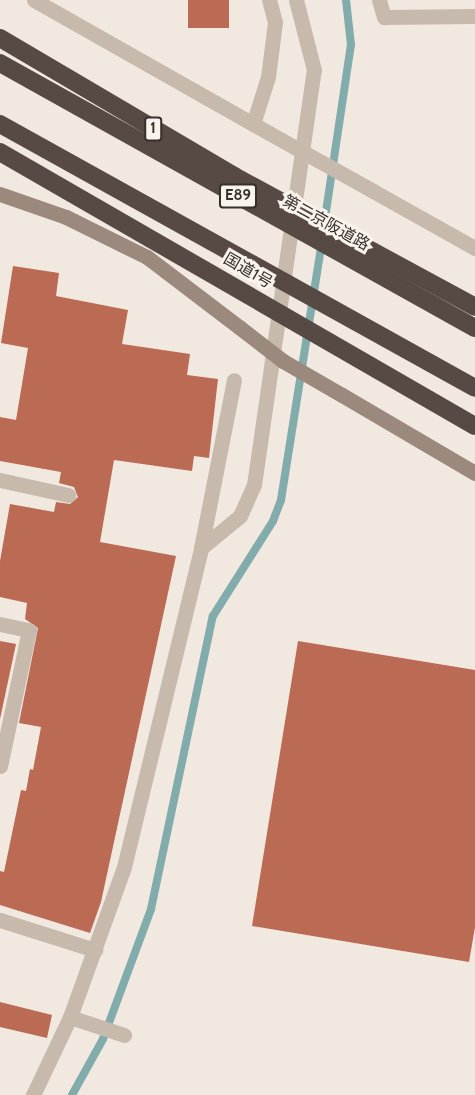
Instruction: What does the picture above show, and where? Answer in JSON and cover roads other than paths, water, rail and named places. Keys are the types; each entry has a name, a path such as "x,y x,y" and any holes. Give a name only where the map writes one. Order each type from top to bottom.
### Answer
{"highway":[{"name":"1","path":"0,38 301,213 475,307"},
{"name":"第二京阪道路","path":"0,63 475,328"},
{"path":"0,124 475,388"},
{"name":"国道1号","path":"0,152 475,426"}],"street":[{"path":"34,0 475,248"},
{"path":"253,124 268,77 275,22 269,0"},
{"path":"201,548 240,516 254,485 286,316 301,213 314,70 296,0"},
{"path":"379,0 384,17 475,16"},
{"path":"0,194 66,217 147,257 283,361 475,473"},
{"path":"33,1095 70,1017 124,867 201,548 234,380"},
{"path":"0,480 68,495"},
{"path":"0,624 29,630 3,738 0,766"},
{"path":"0,920 95,950"},
{"path":"70,1017 124,1035"}],"waterway":[{"path":"324,225 351,45 346,0"},
{"path":"72,1095 103,1039 151,909 213,616 273,521 281,500 322,241"}]}
